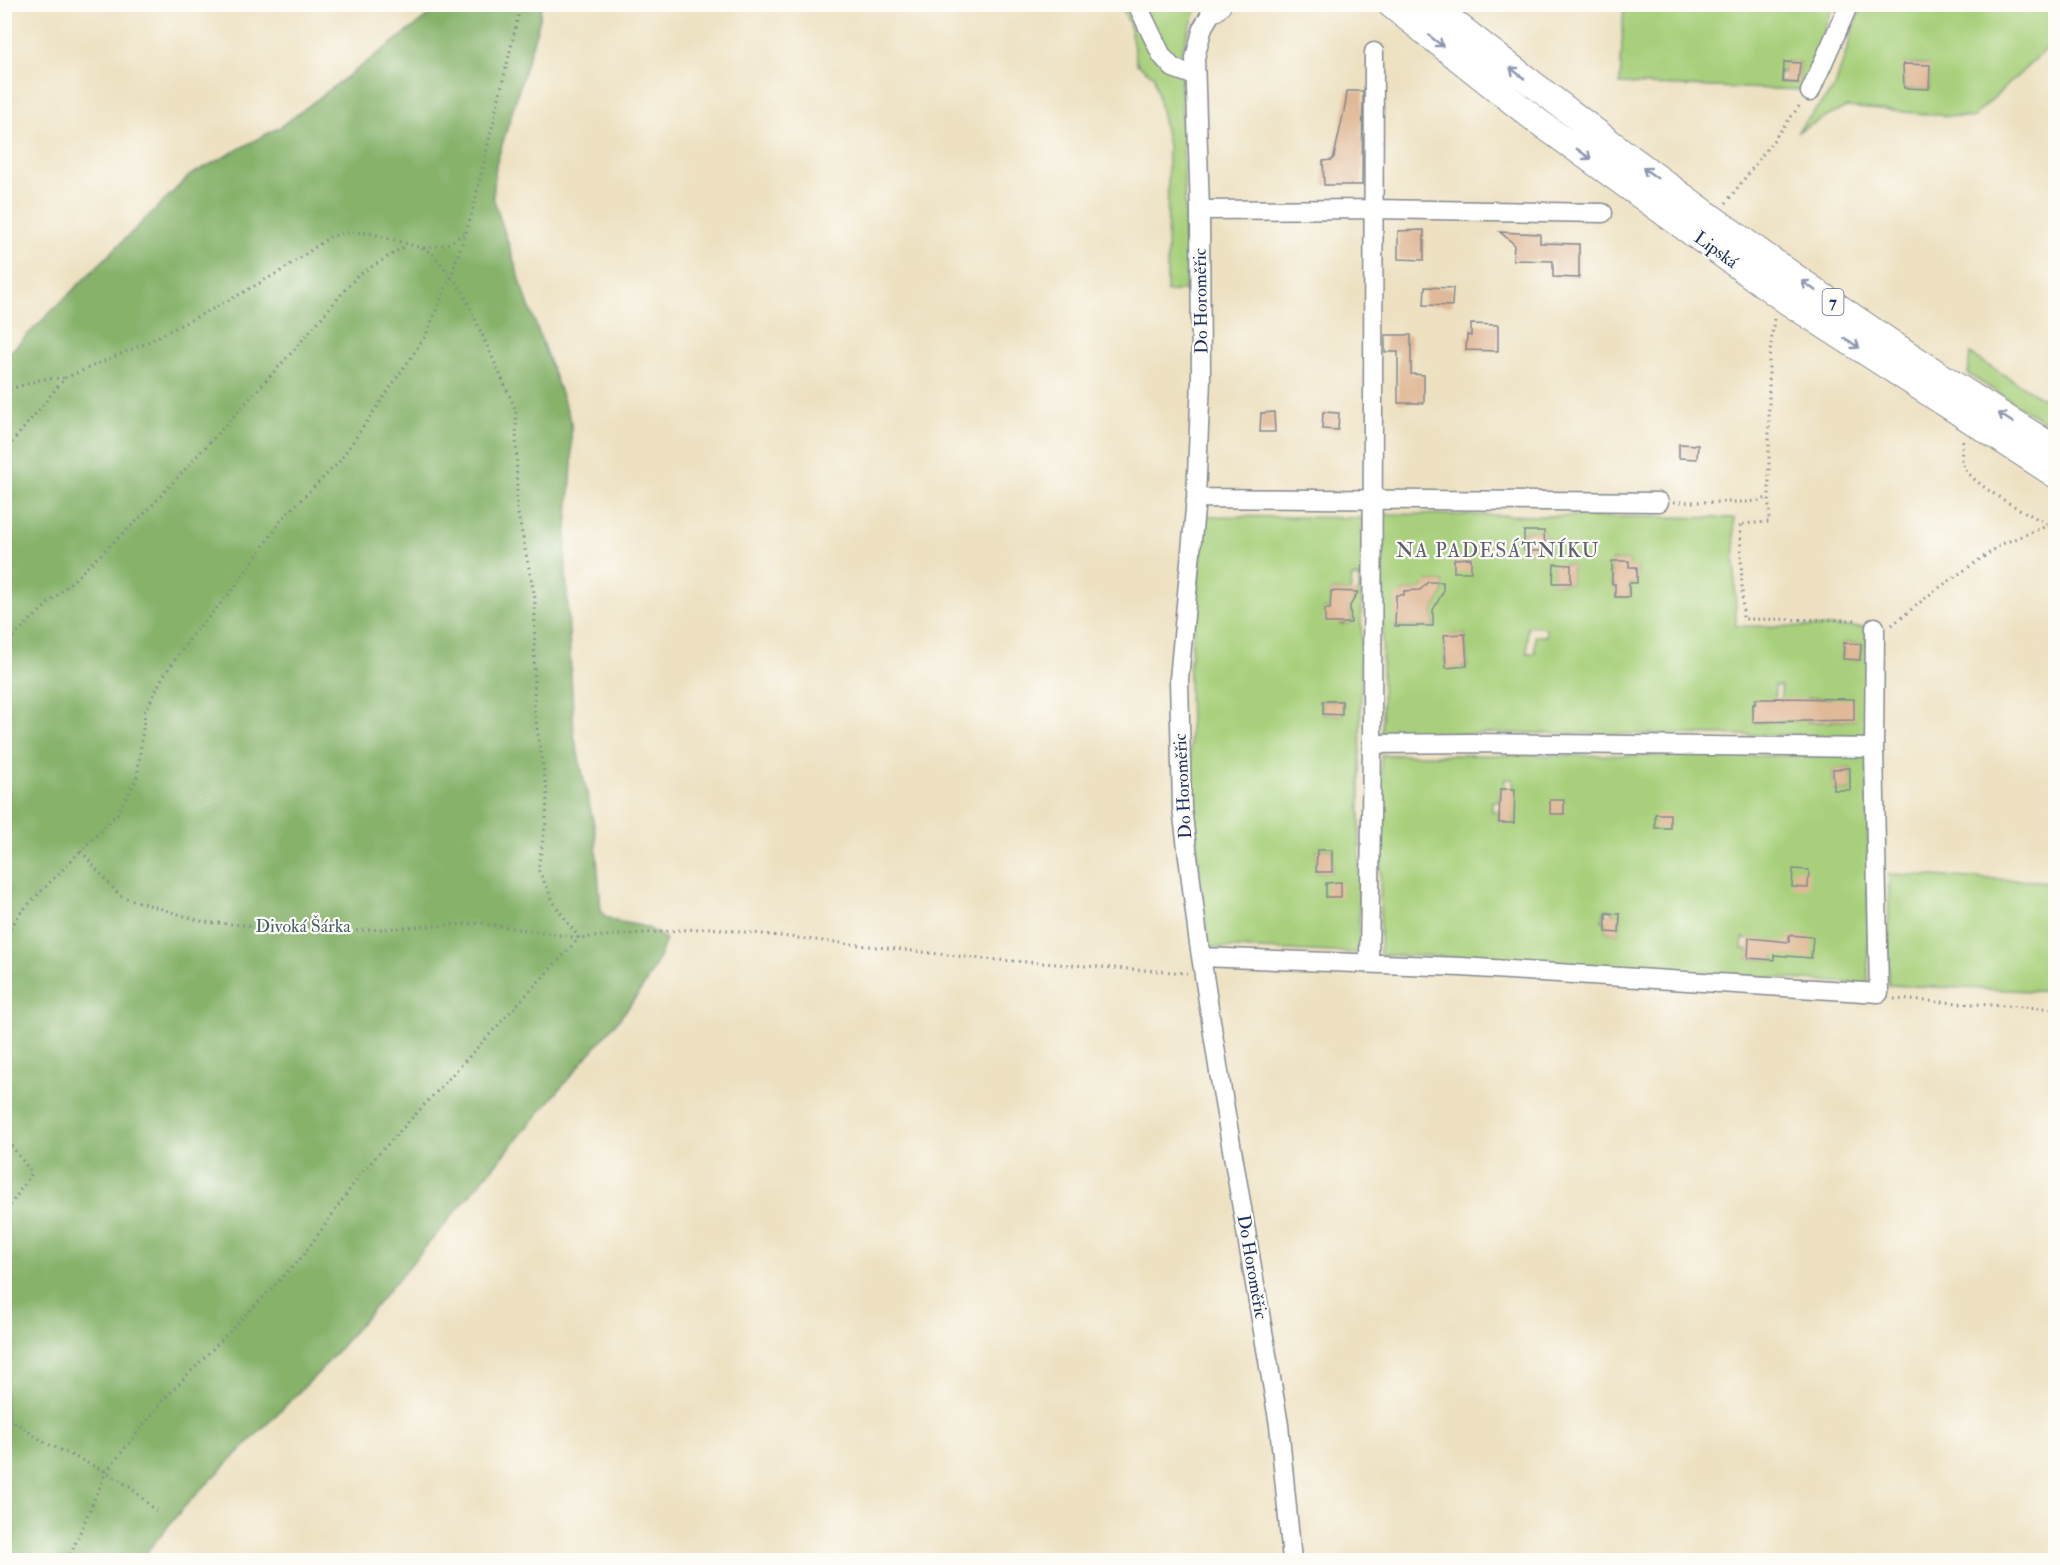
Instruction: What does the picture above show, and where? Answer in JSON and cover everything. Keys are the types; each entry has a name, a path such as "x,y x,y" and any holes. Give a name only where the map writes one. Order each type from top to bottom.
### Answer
{"highway":[{"name":"Lipská","path":"1390,4 1536,120 1785,300 2055,475"},
{"name":"Lipská","path":"1430,4 1545,95 1666,184 1893,345 2055,449"}],"street":[{"path":"1137,4 1162,56 1173,68 1195,76"},
{"path":"1810,92 1849,4"},
{"name":"Do Horoměřic","path":"1216,6 1203,27 1195,58 1200,210 1201,380 1196,498 1179,679 1182,808 1222,1097 1279,1425 1292,1560"},
{"path":"1369,962 1372,744 1374,52"},
{"path":"1200,210 1374,208 1603,213"},
{"path":"1196,498 1659,502"},
{"path":"1202,965 1369,962 1879,993 1874,748 1875,627"},
{"path":"1372,744 1874,748"}],"path":[{"path":"4,938 21,912 117,814 136,778 145,712 162,678 194,634 232,591 282,518 339,462 425,338 451,276 466,232 482,174 521,4"},
{"path":"1719,212 1810,92"},
{"path":"4,391 43,379 66,378 144,344 281,271 331,236 350,232 369,233 422,248 446,245 466,232"},
{"path":"4,645 145,513 293,351 357,276 407,245"},
{"path":"422,248 434,255 463,292 516,410 517,509 535,598 534,708 547,792 546,822 538,869 555,904 579,938"},
{"path":"1775,310 1769,360 1769,522 1740,524 1743,619 1873,620 1875,627 1890,627 1933,592 2002,544 2049,525"},
{"path":"4,452 66,378"},
{"path":"1964,467 1993,493 2055,528"},
{"path":"1659,502 1750,502 1768,498"},
{"path":"81,851 120,896 204,922 335,932 480,923 579,938 709,928 984,959 1170,973 1202,965"},
{"path":"68,1560 106,1472 165,1398 303,1256 362,1172 579,938"},
{"path":"1879,993 1892,999 2055,1009"},
{"path":"4,1137 32,1173 4,1214"},
{"path":"4,1415 44,1442 106,1472 129,1486 156,1511"}],"green space":[{"name":"Divoká Šárka","path":"443,5 541,5 540,19 496,165 493,197 525,295 571,421 572,466 565,552 574,735 595,830 601,912 611,919 648,928 666,939 647,981 620,1018 321,1370 184,1507 140,1560 5,1560 5,357 190,175 280,127"},
{"path":"1121,5 1198,5 1180,54 1187,274 1185,290 1167,292 1168,145 1154,76 1137,64 1129,23"},
{"path":"1624,5 1835,5 1829,15 1805,90 1620,84","holes":["1784,62 1800,63 1798,83 1779,82 1779,73 1783,73"]},
{"path":"1864,5 2043,5 2055,19 2055,41 1972,118 1846,107 1797,132 1835,87 1856,20","holes":["1904,64 1929,65 1929,89 1904,88"]},
{"path":"1970,354 2055,406 2055,429 1968,374"},
{"path":"1383,514 1734,518 1736,626 1868,627 1868,736 1525,733 1382,735","holes":["1524,531 1544,531 1544,538 1548,538 1548,551 1524,551","1612,561 1629,561 1629,567 1637,568 1637,583 1629,583 1629,597 1616,597 1615,584 1612,584","1571,565 1571,583 1554,583 1554,566","1428,582 1443,582 1443,592 1433,610 1433,626 1395,626 1404,591 1420,590","1527,627 1546,628 1546,636 1535,636 1535,653 1527,653","1465,634 1467,666 1446,667 1444,643 1452,643 1451,635","1844,643 1861,644 1860,660 1843,658","1775,686 1781,686 1781,706 1799,706 1799,721 1754,722 1755,699 1775,704","1807,698 1831,698 1832,722 1807,722","1832,700 1854,720 1832,721"]},
{"path":"1205,516 1362,518 1359,953 1209,947 1191,806 1189,674","holes":["1352,577 1359,577 1359,590 1352,602 1330,602 1331,591 1350,592","1325,609 1350,609 1351,623 1340,624","1323,701 1342,701 1342,715 1323,714","1317,850 1332,850 1332,872 1317,872"]},
{"path":"1381,755 1868,756 1868,984 1462,957 1380,955","holes":["1850,768 1850,790 1834,790 1833,769","1505,779 1513,779 1514,822 1499,822 1499,811 1492,811 1492,801 1499,801 1500,790 1505,789","1605,910 1612,910 1612,914 1620,914 1619,933 1606,932 1606,922 1602,921","1743,938 1775,941 1774,960 1748,958 1748,949 1742,949"]},
{"path":"1889,874 2055,882 2055,992 1888,985"}],"building":[{"path":"1784,62 1800,63 1798,83 1783,82"},
{"path":"1903,64 1930,65 1929,89 1904,88"},
{"path":"1347,91 1363,91 1362,185 1324,185 1323,161 1332,160 1334,157"},
{"path":"1424,230 1424,260 1398,259 1398,231"},
{"path":"1500,232 1540,234 1540,243 1579,244 1579,278 1553,277 1553,261 1513,260 1514,244"},
{"path":"1425,287 1453,288 1452,306 1424,305"},
{"path":"1471,324 1498,325 1498,351 1466,350 1467,335 1471,336"},
{"path":"1385,335 1411,335 1411,374 1424,375 1424,403 1398,403 1398,352 1385,352"},
{"path":"1274,412 1275,432 1260,432 1261,413"},
{"path":"1323,412 1339,413 1338,430 1322,429"},
{"path":"1679,444 1698,445 1697,459 1679,458"},
{"path":"1524,531 1544,531 1545,551 1524,551"},
{"path":"1471,558 1471,572 1454,572 1454,559"},
{"path":"1612,561 1629,561 1629,567 1637,567 1637,583 1629,583 1629,597 1615,597 1615,584 1612,584"},
{"path":"1554,564 1571,565 1571,583 1553,583"},
{"path":"1428,582 1443,582 1443,592 1433,610 1433,626 1395,626 1396,595 1404,595 1404,591 1420,590"},
{"path":"1331,591 1358,592 1350,606 1351,623 1325,623 1325,609 1330,609"},
{"path":"1465,634 1467,666 1446,668 1444,635"},
{"path":"1844,643 1861,644 1860,660 1843,659"},
{"path":"1755,699 1854,699 1854,720 1753,722"},
{"path":"1323,701 1342,701 1342,715 1323,714"},
{"path":"1850,768 1850,790 1834,790 1833,769"},
{"path":"1500,789 1515,789 1514,823 1499,823"},
{"path":"1550,800 1564,800 1564,814 1550,814"},
{"path":"1655,814 1670,814 1670,828 1655,828"},
{"path":"1317,850 1332,850 1332,872 1316,872"},
{"path":"1793,869 1809,870 1808,888 1792,887"},
{"path":"1341,882 1341,897 1326,897 1326,883"},
{"path":"1606,913 1620,914 1619,933 1606,932"},
{"path":"1789,935 1813,937 1811,958 1774,955 1774,960 1748,958 1749,938 1789,942"}],"district":[{"name":"NA PADESÁTNÍKU","path":"1498,550"}]}
